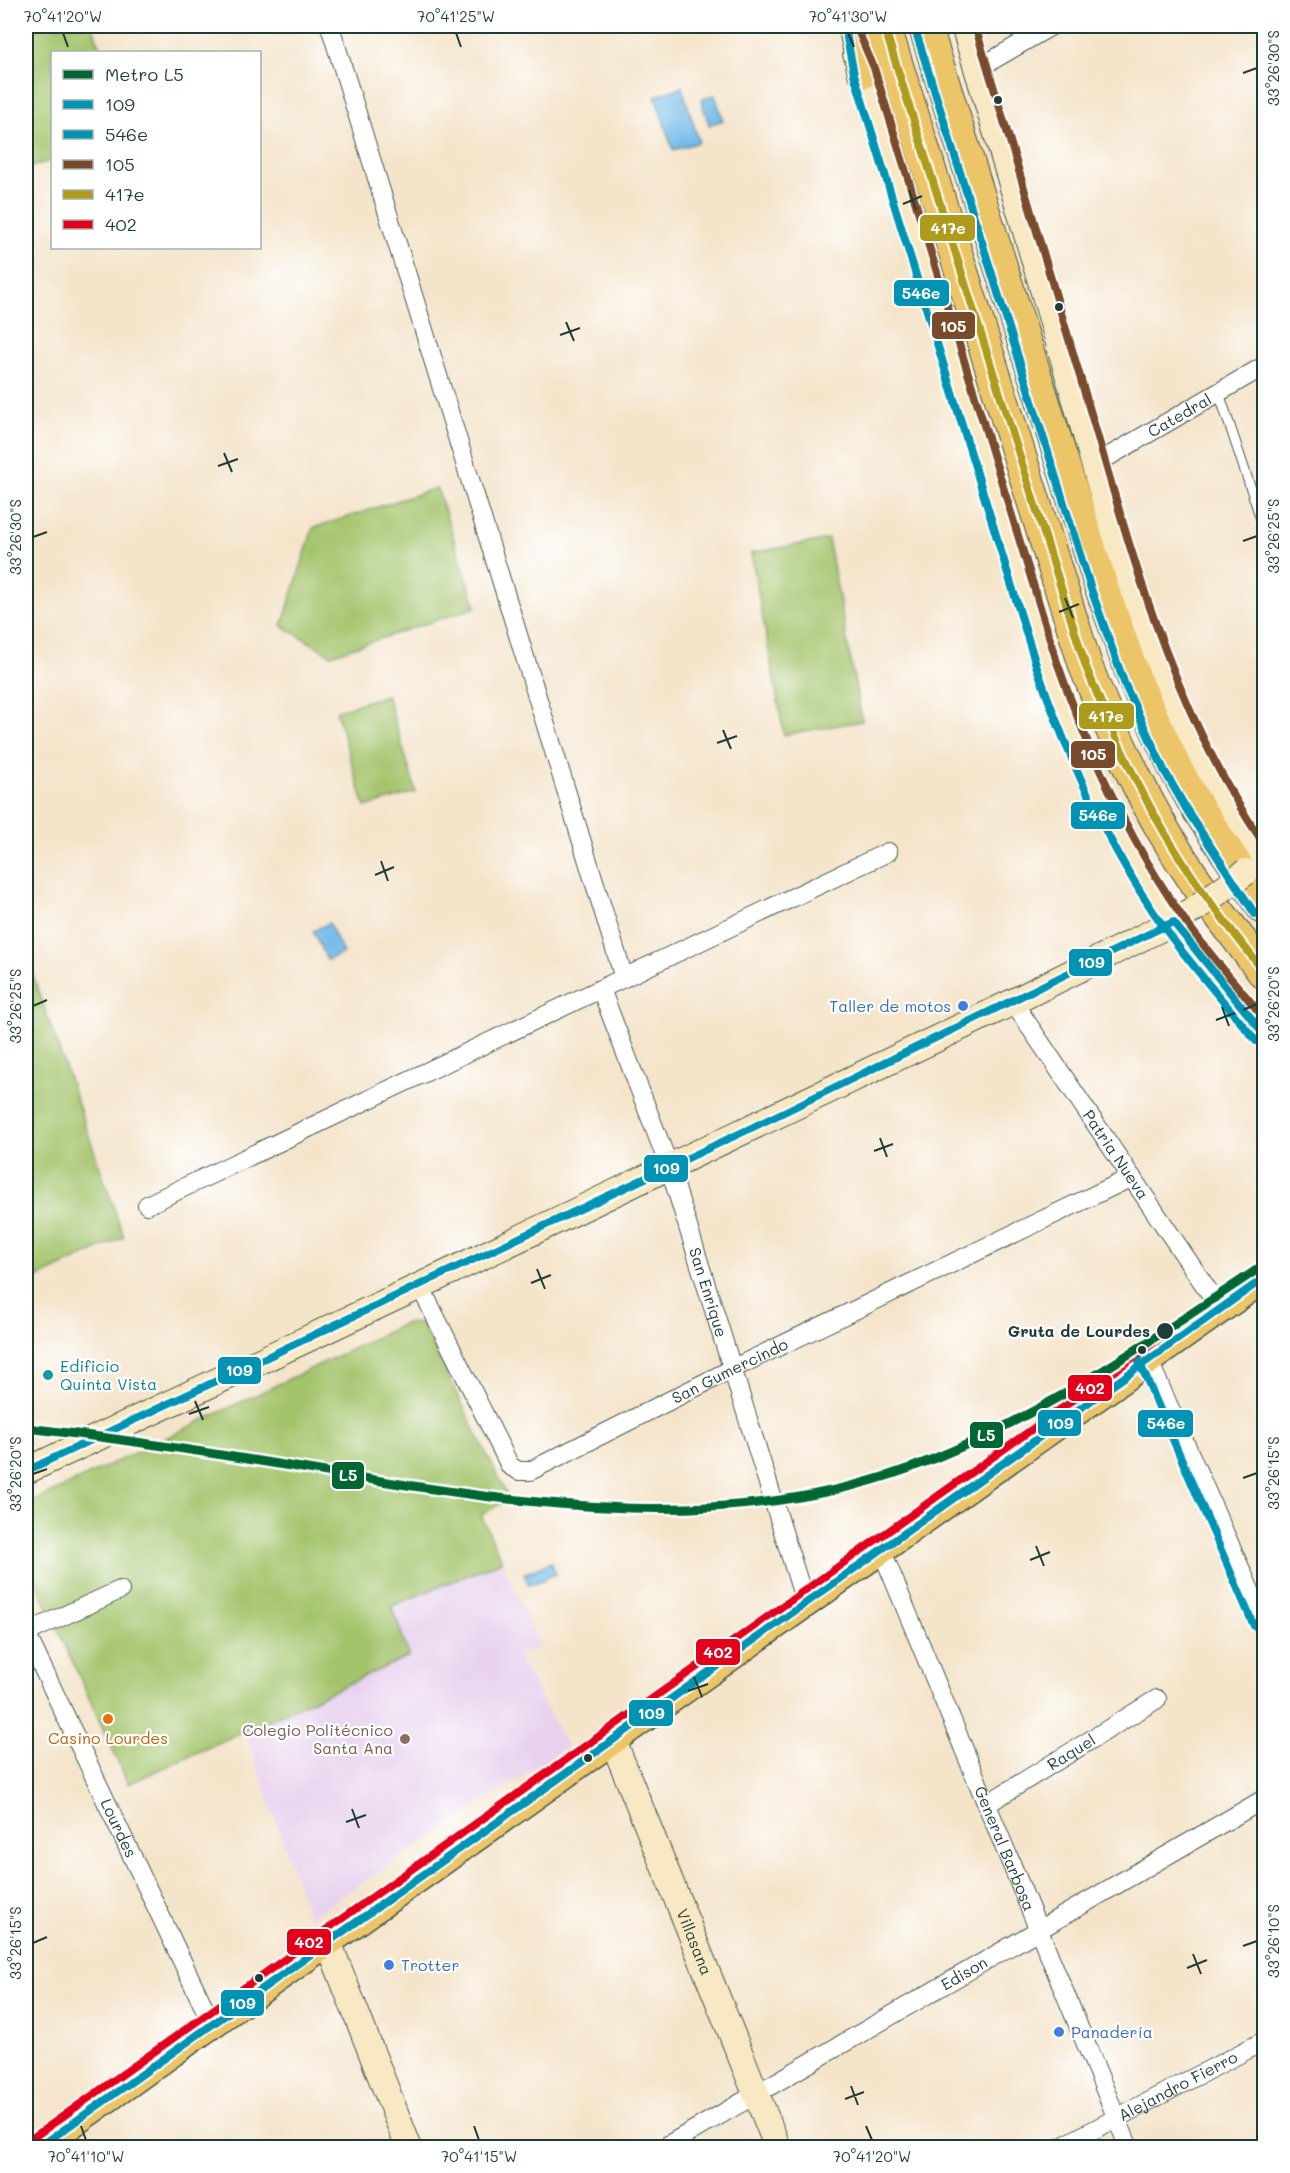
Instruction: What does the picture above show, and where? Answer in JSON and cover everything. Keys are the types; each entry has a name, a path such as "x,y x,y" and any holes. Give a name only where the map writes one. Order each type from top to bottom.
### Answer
{"highway":[{"path":"855,26 864,71"},
{"path":"884,26 1050,562 1086,667 1123,752 1163,829 1192,876 1264,972"},
{"path":"925,26 1101,586 1135,681 1174,766 1197,807 1264,908"}],"main road":[{"path":"37,2148 327,1939 1264,1278"}],"street":[{"path":"330,26 624,978"},
{"path":"845,26 864,71 1062,712 1081,758 1118,833 1173,922 1264,1034"},
{"path":"26,1471 420,1286 1013,1002 1173,922 1259,862 1198,758 1165,683 1095,465 964,26"},
{"path":"977,69 1051,26"},
{"name":"Catedral","path":"1095,465 1264,366"},
{"path":"147,1205 888,852"},
{"name":"San Enrique","path":"601,989 669,1166 734,1368 805,1602"},
{"name":"Patria Nueva","path":"1013,1002 1220,1308"},
{"name":"San Gumercindo","path":"420,1286 510,1466 519,1471 530,1471 734,1368 1132,1177"},
{"path":"1149,1359 1264,1622"},
{"name":"General Barbosa","path":"881,1549 1129,2148"},
{"path":"26,1633 120,1590"},
{"name":"Lourdes","path":"26,1633 211,2022"},
{"name":"Raquel","path":"987,1804 1157,1699"},
{"name":"Villasana","path":"612,1738 778,2148"},
{"name":"Edison","path":"663,2148 1264,1799"},
{"path":"327,1939 409,2148"},
{"name":"Alejandro Fierro","path":"1059,2148 1264,2041"}],"lane":[{"path":"1219,393 1264,528"}],"shaded area":[{"name":"Colegio Politécnico Santa Ana","path":"502,1561 540,1648 517,1654 567,1746 309,1918 245,1731 409,1656 392,1606"}],"green space":[{"path":"26,26 93,26 101,51 51,51 51,160 26,169"},
{"path":"437,488 476,607 331,655 282,626 313,528"},
{"path":"828,539 862,721 784,735 751,553"},
{"path":"387,695 416,792 365,807 336,711"},
{"path":"26,955 124,1237 26,1283"},
{"path":"406,1323 422,1324 509,1499 481,1515 502,1561 392,1606 409,1656 128,1784 26,1559 26,1505"}],"water":[{"path":"682,87 699,142 673,150 655,96"},
{"path":"715,95 723,120 709,125 701,100"},
{"path":"329,923 343,953 327,960 313,931"},
{"path":"551,1562 556,1574 529,1585 524,1574"}],"metro line":[{"name":"L5","path":"26,1428 188,1450 489,1497 559,1504 630,1508 700,1508 769,1502 839,1489 907,1469 1001,1428 1047,1404 1135,1351 1264,1265"}],"transit line":[{"name":"105","path":"856,26 874,68 1057,662 1082,728 1110,793 1161,885 1201,942 1264,1018"},
{"name":"417e","path":"884,26 1086,667 1127,762 1164,831 1197,884 1264,972"},
{"name":"105","path":"975,26 1124,528 1161,638 1206,744 1233,795 1264,844"},
{"name":"546e","path":"845,28 854,74 1037,668 1063,737 1092,804 1145,900 1188,959 1256,1041"},
{"name":"546e","path":"915,29 1091,589 1125,685 1164,770 1188,812 1255,914"},
{"name":"109","path":"26,1471 745,1131 1173,922 1264,1034"},
{"name":"546e","path":"1254,1626 1138,1359 1142,1350 1258,1269"},
{"name":"402","path":"31,2139 1258,1269"},
{"name":"109","path":"38,2148 1264,1278"}],"place":[{"name":"Taller de motos","path":"963,1006"},
{"name":"Gruta de Lourdes","path":"1165,1331"},
{"name":"Edificio Quinta Vista","path":"48,1375"},
{"name":"Casino Lourdes","path":"108,1719"},
{"name":"Colegio Politécnico Santa Ana","path":"405,1739"},
{"name":"Trotter","path":"389,1965"},
{"name":"Panadería","path":"1059,2032"}]}
